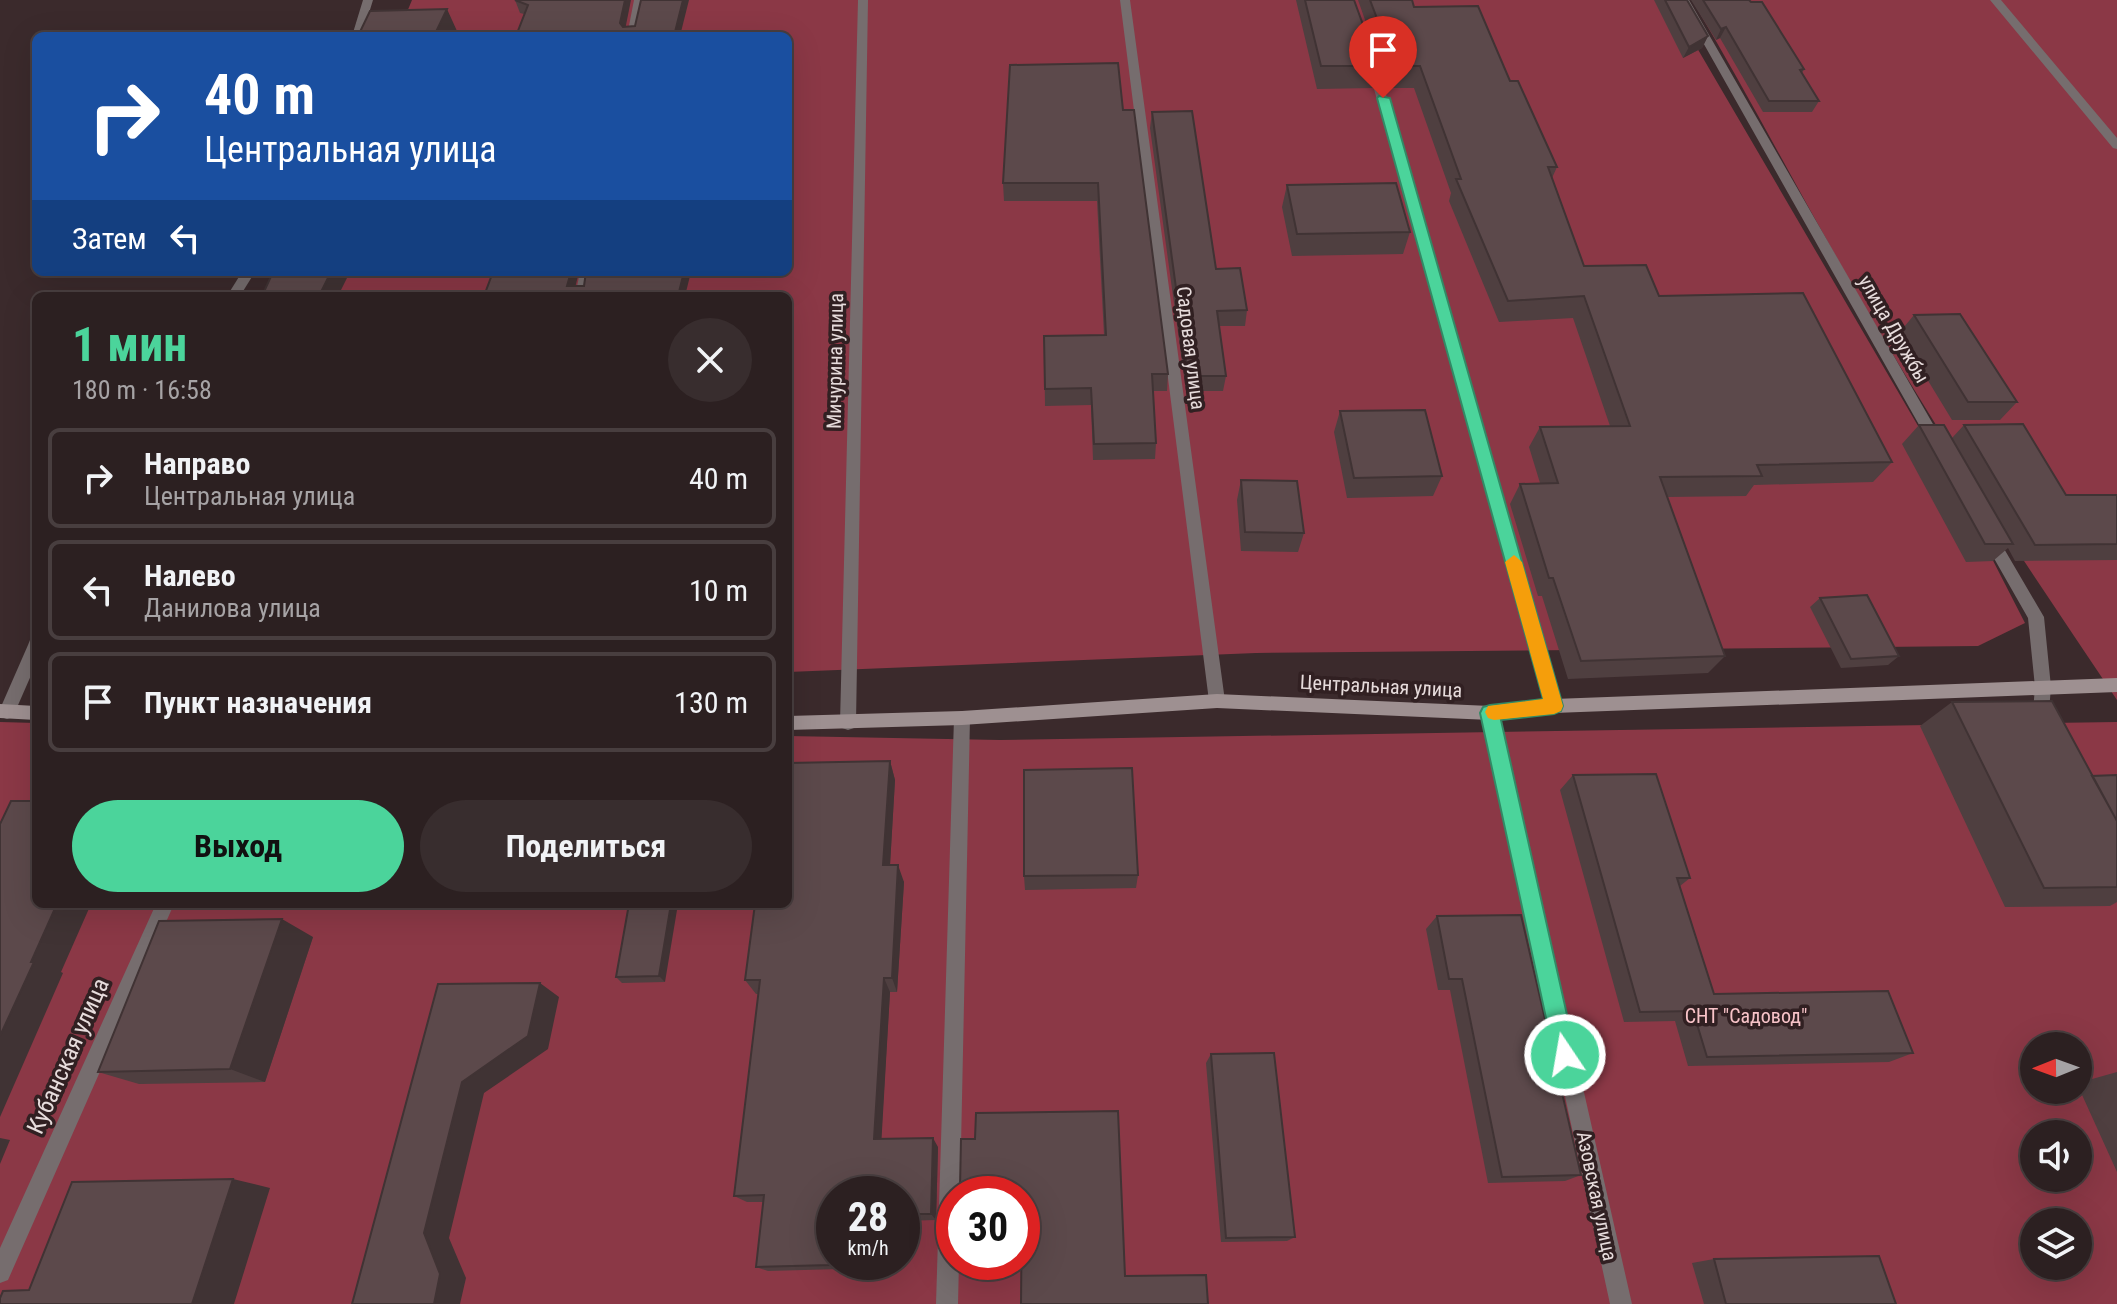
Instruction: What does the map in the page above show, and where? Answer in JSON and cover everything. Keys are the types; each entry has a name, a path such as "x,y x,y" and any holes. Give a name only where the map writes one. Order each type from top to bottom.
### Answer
{"street":[{"path":"358,32 368,0"},
{"path":"633,32 639,0"},
{"name":"Мичурина улица","path":"848,723 863,0"},
{"name":"Садовая улица","path":"1125,0 1217,701"},
{"name":"улица Дружбы","path":"1684,0 1942,453"},
{"path":"1995,0 2117,145"},
{"path":"1365,41 1554,706"},
{"path":"1981,521 2036,617 2043,687 2038,745"},
{"path":"32,653 3,711 32,713"},
{"name":"Центральная улица","path":"792,723 962,718 1217,701 1490,713 1554,706 2117,685"},
{"name":"Азовская улица","path":"1490,713 1621,1304"},
{"path":"947,1304 962,718"},
{"name":"Кубанская улица","path":"0,1272 163,908"}],"green space":[{"path":"412,0 1669,0 1966,508 2025,623 1978,646 1256,653 792,672 792,292 286,292 293,276 792,276 792,32 399,32"},
{"path":"1692,0 2117,0 2117,700 1986,503 1892,353"},
{"name":"СНТ \"Садовод\"","path":"0,722 32,723 32,908 792,908 792,736 1000,740 2117,722 2117,1304 0,1304"}],"building":[{"path":"515,0 625,0 620,23 623,27 635,26 641,0 683,0 675,32 518,32 528,5"},
{"path":"1305,0 1354,0 1378,66 1321,66"},
{"path":"1370,0 1412,0 1414,7 1478,6 1510,81 1518,81 1557,167 1548,167 1584,266 1646,265 1659,296 1803,293 1892,462 1757,465 1762,476 1660,477 1725,656 1581,661 1553,578 1549,578 1520,484 1558,483 1540,427 1630,426 1584,296 1508,301 1456,179 1461,179 1420,66 1395,66"},
{"path":"1665,0 1687,0 1708,36 1689,47"},
{"path":"1703,0 1762,2 1804,69 1800,70 1819,101 1769,101 1726,27 1721,29"},
{"path":"447,9 436,32 360,32 370,11"},
{"path":"1118,63 1123,110 1134,110 1168,374 1152,374 1156,443 1094,444 1091,388 1045,389 1044,336 1106,335 1098,183 1003,183 1010,65"},
{"path":"1192,111 1216,269 1240,268 1247,310 1217,311 1226,376 1188,376 1152,112"},
{"path":"1396,183 1410,232 1297,234 1287,185"},
{"path":"271,276 329,276 321,292 264,292"},
{"path":"492,276 570,276 567,286 584,286 585,276 683,276 679,292 486,292"},
{"path":"1960,314 2017,402 1968,402 1914,315"},
{"path":"1425,410 1442,476 1354,478 1340,411"},
{"path":"2023,424 2066,495 2117,495 2117,544 2035,545 1964,425"},
{"path":"1919,425 1944,425 2013,544 1985,544"},
{"path":"1241,480 1297,481 1304,533 1245,532"},
{"path":"1867,595 1899,656 1851,659 1820,598"},
{"path":"2052,701 2117,821 2117,887 2044,888 1952,702"},
{"path":"890,761 883,865 898,865 892,978 884,978 874,1139 933,1138 931,1214 920,1214 920,1176 816,1176 816,1265 756,1267 764,1195 734,1196 760,980 745,980 754,908 792,908 792,763"},
{"path":"1132,768 1138,875 1024,876 1024,770"},
{"path":"1656,774 1690,878 1677,878 1714,994 1888,991 1913,1053 1707,1057 1693,1011 1640,1012 1573,775"},
{"path":"2117,775 2117,821 2092,776"},
{"path":"11,801 32,801 32,908 55,908 0,1036 0,824"},
{"path":"628,908 670,908 659,976 616,977"},
{"path":"1521,915 1581,1175 1502,1177 1462,979 1449,979 1437,916"},
{"path":"282,919 230,1069 98,1072 159,921"},
{"path":"540,983 528,1036 462,1082 424,1233 440,1274 434,1304 352,1304 438,984"},
{"path":"1274,1053 1295,1237 1226,1238 1211,1054"},
{"path":"1118,1111 1125,1276 1206,1275 1208,1304 1021,1304 1021,1280 1040,1280 1040,1176 960,1176 961,1139 975,1139 976,1113"},
{"path":"233,1179 192,1304 0,1304 3,1291 29,1290 72,1182"},
{"path":"1879,1256 1896,1304 1726,1304 1714,1259"}],"slow traffic":[{"path":"1494,712 1554,706 1514,562"}],"route":[{"path":"1383,98 1554,706 1490,713 1565,1055"}]}
